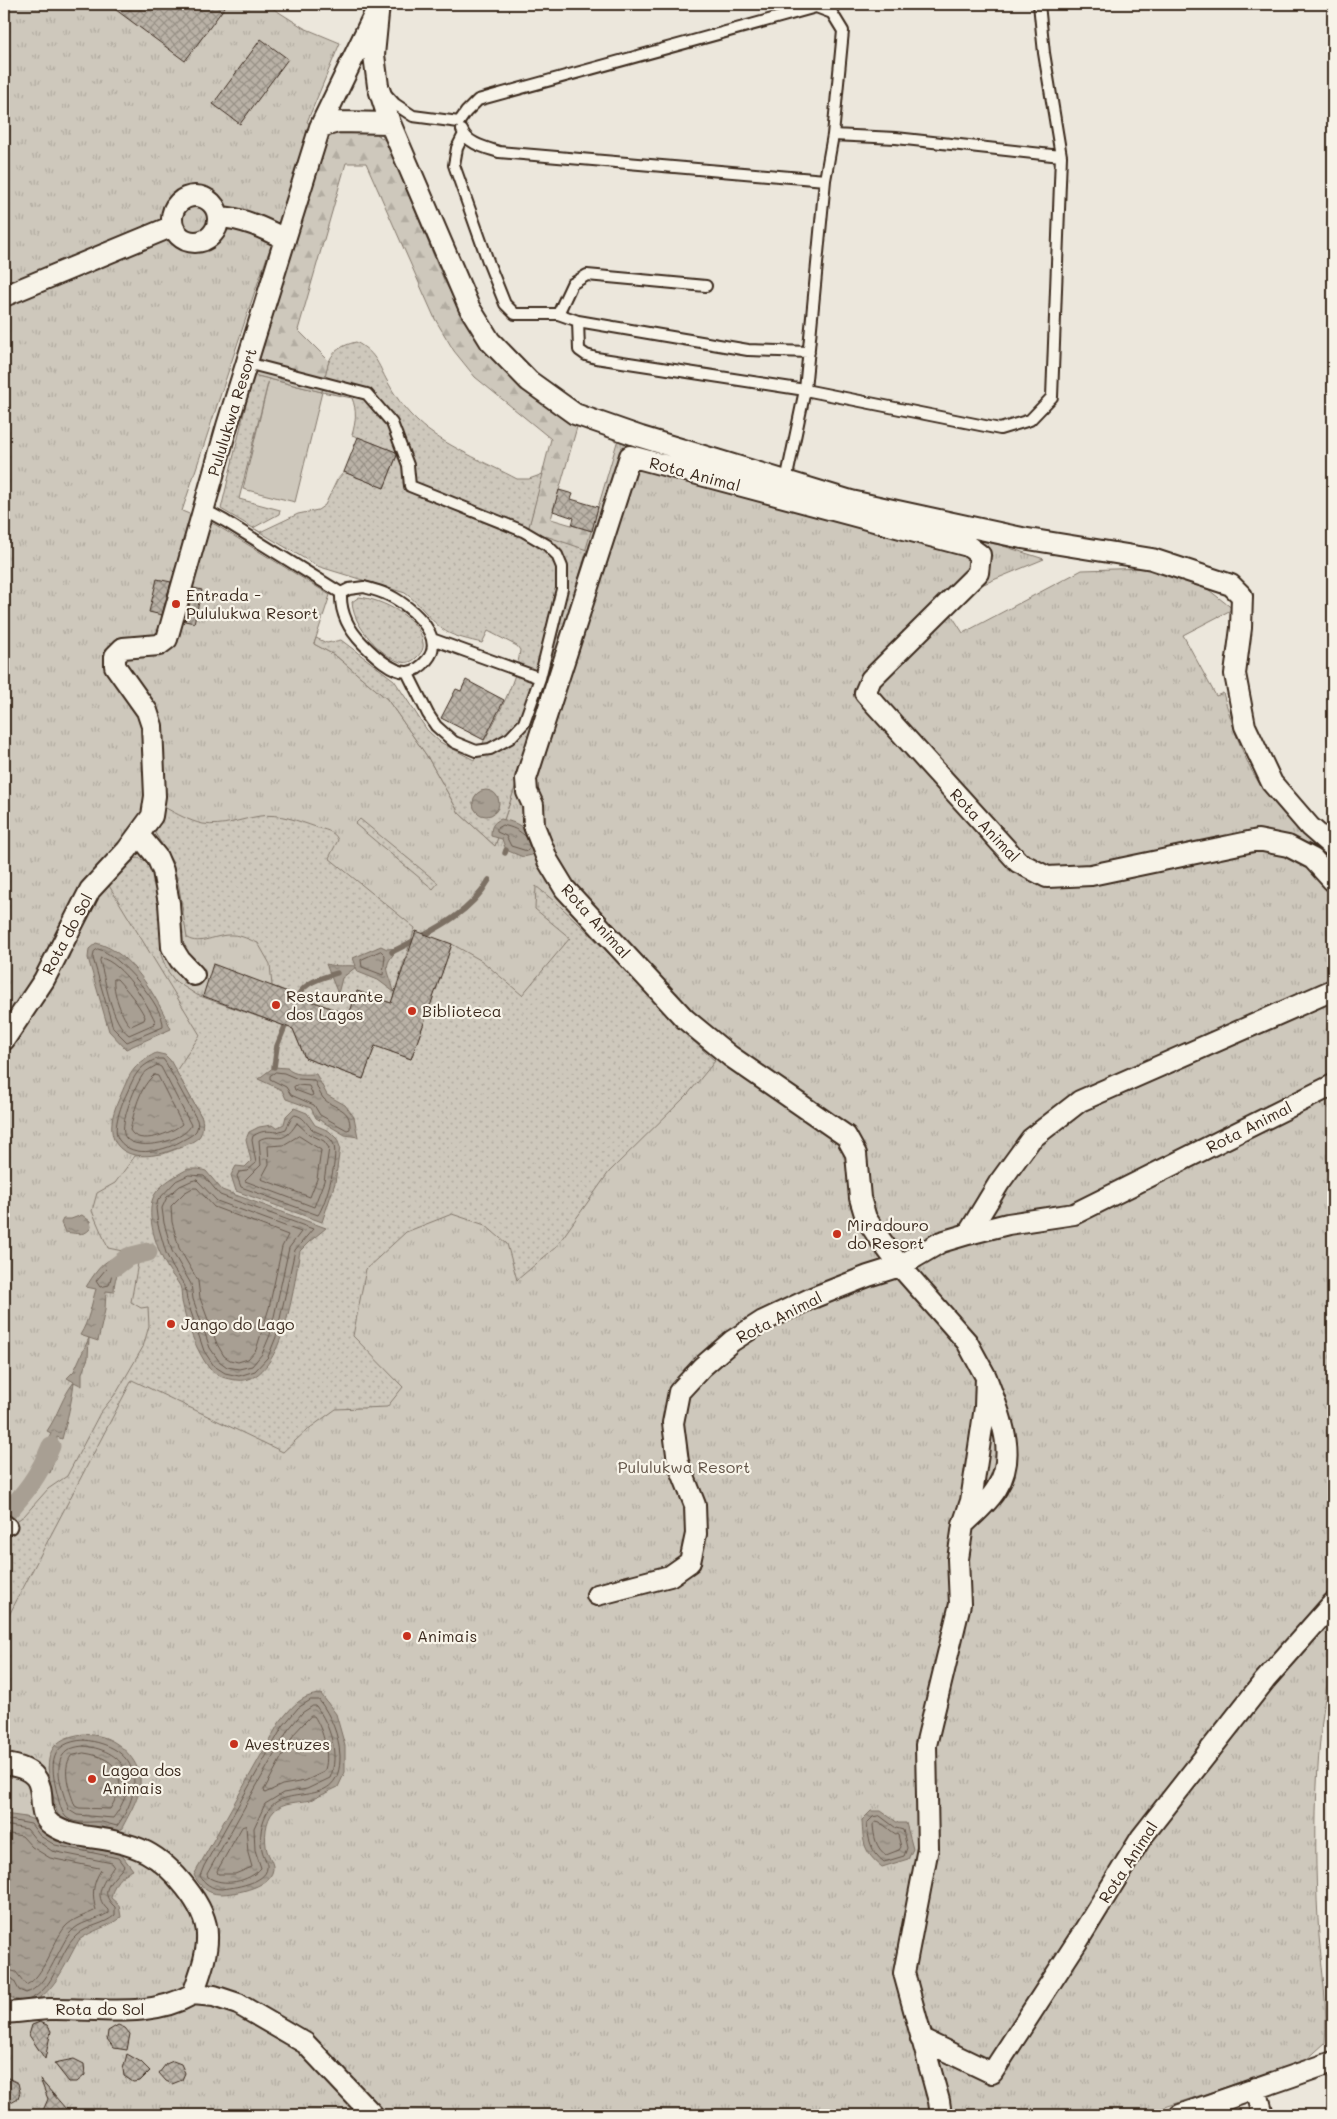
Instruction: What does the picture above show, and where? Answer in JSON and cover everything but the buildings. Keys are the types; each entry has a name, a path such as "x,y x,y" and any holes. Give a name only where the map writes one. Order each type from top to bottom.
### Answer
{"street":[{"path":"379,4 374,55 378,86 390,123 469,307 490,341 529,381 575,414 641,437 851,501 935,521 1022,538 1152,559 1231,585 1242,596 1242,628 1235,674 1245,726 1272,783 1310,827 1333,847"},
{"name":"Pululukwa Resort","path":"181,587 246,363 320,127 379,4"},
{"path":"320,127 338,122 390,123"},
{"path":"191,196 199,196 212,203 219,217 215,232 204,241 188,242 176,232 173,226 174,210 184,199 191,196"},
{"path":"219,217 235,218 256,225 285,239"},
{"path":"4,296 173,226"},
{"name":"Rota Animal","path":"963,1525 997,1488 1005,1469 1008,1448 1000,1416 986,1376 967,1342 900,1266 866,1218 860,1198 856,1154 846,1136 730,1056 685,1019 565,889 548,861 534,826 533,805 527,792 526,779 630,456 968,546 980,554 978,573 871,679 865,693 1018,862 1047,877 1091,875 1258,840 1288,846 1312,859 1333,881"},
{"name":"Rota do Sol","path":"4,1040 44,980 90,890 139,835 152,816 154,804 152,726 148,711 114,666 115,656 123,648 159,645 166,639 181,587"},
{"path":"139,835 157,857 164,871 169,904 172,947 180,960 194,975"},
{"path":"968,1234 999,1182 1031,1140 1080,1100 1333,990"},
{"name":"Rota Animal","path":"597,1595 670,1576 690,1562 696,1534 695,1505 678,1462 673,1423 679,1392 732,1340 763,1321 812,1298 868,1276 900,1266 941,1242 1008,1224 1074,1214 1333,1085"},
{"path":"941,2115 939,2101 904,1973 928,1848 926,1745 960,1604 958,1559 963,1525 971,1501 985,1407 986,1376"},
{"name":"Rota Animal","path":"921,2038 992,2073 1079,1939 1141,1838 1265,1680 1333,1603"},
{"path":"4,1764 22,1767 33,1773 37,1780 43,1810 49,1824 71,1834 118,1842 146,1852 165,1865 201,1909 208,1934 205,1953 193,1994 214,1996 238,2004 305,2043 373,2115"},
{"name":"Rota do Sol","path":"9,2011 50,2009 124,2011 157,2009 180,2002 193,1994"},
{"path":"1180,2115 1333,2062"},
{"path":"1256,2088 1263,2115"}],"lane":[{"path":"578,321 579,350 586,355 671,371 805,390 1000,429 1030,420 1052,397 1061,156 1044,53 1039,4"},
{"path":"459,122 478,100 816,7 832,13 843,31 832,135 825,180 805,390 786,481"},
{"path":"378,86 396,104 413,116 459,122"},
{"path":"459,122 464,134 480,147 499,152 825,180"},
{"path":"464,134 457,148 454,165 505,304 515,314 558,314 578,321 748,350 809,352"},
{"path":"832,135 896,138 1061,156"},
{"path":"558,314 572,284 587,275 706,286"},
{"path":"246,363 367,394 392,423 408,465 410,486 523,531 548,545 557,554 562,567 562,589 540,678 524,723 510,738 490,749 476,751 454,742 436,726 407,672"},
{"path":"203,509 341,593"},
{"path":"364,587 386,593 404,604 423,622 432,639 431,656 421,667 407,672 394,668 376,657 359,640 345,620 340,604 341,593 349,589 364,587"},
{"path":"432,639 540,678"}],"green space":[{"name":"Pululukwa Resort","path":"4,4 266,4 304,28 340,43 307,122 313,126 254,294 182,511 216,525 330,595 314,644 336,656 387,699 427,756 459,813 495,846 524,761 618,439 931,529 1000,545 1044,559 974,588 949,611 963,633 1082,570 1147,568 1200,583 1233,609 1183,635 1216,696 1223,693 1243,751 1259,783 1293,825 1333,861 1333,1651 1322,1721 1316,1829 1317,1901 1326,2030 1325,2043 1305,2061 1141,2115 4,2115"},
{"path":"335,133 375,133 386,141 444,280 462,315 577,427 551,519 592,531 617,562 528,530 551,439 475,377 454,351 435,319 366,163 346,163 298,330 329,361 322,392 253,375 327,139"},
{"path":"356,342 369,351 406,410 428,430 452,446 517,479 529,479 543,474 528,530 587,550 524,761 495,846 459,813 427,756 387,699 336,656 314,644 316,638 327,643 341,640 394,680 427,730 440,742 474,760 502,707 514,679 520,650 517,646 488,631 482,643 449,633 440,627 405,593 317,566 253,528 260,532 298,514 318,510 325,505 337,480 344,472 384,488 398,453 352,435 355,407 352,398 322,392 327,366 330,359 339,349"},
{"path":"253,375 269,379 239,499 280,510 279,514 253,528 221,509"},
{"path":"269,379 322,392 295,502 243,489"},
{"path":"359,597 388,606 408,618 421,634 422,651 417,657 412,661 401,662 390,657 375,645 363,631 354,614 352,602"},
{"path":"164,807 203,824 218,824 267,815 295,820 334,834 338,840 329,858 415,928 391,1003 357,991 349,1015 272,986 270,964 258,943 235,935 197,941 187,938 173,863 155,833"},
{"path":"360,819 438,883 433,889 355,824"},
{"path":"138,858 149,862 159,887 161,955 167,970 175,981 197,995 293,1029 305,1058 363,1079 376,1043 384,1049 411,1059 452,944 482,961 522,995 570,938 535,909 536,886 583,928 670,1018 715,1061 688,1094 609,1172 556,1247 517,1280 507,1244 485,1225 452,1214 406,1232 366,1269 353,1336 403,1387 387,1407 336,1409 307,1430 283,1452 132,1380 9,1615 9,1526 24,1516 48,1489 67,1476 100,1413 117,1392 143,1347 149,1326 148,1307 141,1308 131,1302 138,1263 137,1254 108,1248 92,1211 97,1193 115,1183 135,1156 163,1154 182,1147 202,1118 176,1071 200,1035 108,884 127,860"}],"water":[{"path":"486,790 495,794 499,803 495,812 486,816 477,812 473,803 477,794"},
{"path":"501,819 519,825 526,831 535,847 532,855 523,857 506,850 502,839 491,836 493,826"},
{"path":"96,943 121,955 142,977 151,990 171,1029 126,1049 109,1031 88,958 89,949"},
{"path":"381,946 387,949 399,948 388,964 388,973 394,992 378,980 358,972 356,967 342,978 338,994 326,964 356,966 353,958"},
{"path":"156,1053 165,1055 170,1060 202,1118 202,1130 197,1139 178,1148 144,1156 132,1154 122,1150 115,1142 112,1130 113,1116 132,1072 141,1062"},
{"path":"274,1067 287,1068 297,1073 316,1074 327,1095 345,1105 354,1117 358,1137 345,1135 316,1118 311,1108 286,1099 282,1090 258,1079"},
{"path":"294,1108 307,1113 315,1125 329,1131 337,1139 340,1147 335,1183 322,1222 236,1191 231,1175 236,1166 245,1167 251,1161 246,1139 249,1132 259,1127 272,1125 276,1128 284,1124 286,1116"},
{"path":"188,1169 206,1171 222,1190 326,1228 300,1251 290,1308 283,1330 275,1351 265,1367 252,1378 229,1379 218,1375 209,1368 196,1345 189,1327 180,1286 165,1263 154,1237 151,1209 154,1196 167,1182"},
{"path":"82,1215 90,1221 91,1227 89,1230 80,1234 65,1232 61,1223 63,1219 71,1219"},
{"path":"137,1254 117,1274 114,1292 106,1291 105,1310 98,1341 80,1335 88,1319 96,1289 86,1287 96,1272 101,1266 112,1259 119,1256"},
{"path":"89,1338 88,1358 82,1373 82,1386 67,1378 74,1371"},
{"path":"74,1382 62,1439 57,1437 56,1453 50,1473 38,1467 39,1458 51,1433 47,1431"},
{"path":"321,1694 336,1714 345,1746 345,1772 338,1787 310,1800 282,1805 274,1811 269,1819 266,1830 267,1851 273,1866 272,1873 268,1879 253,1888 235,1893 215,1894 207,1891 194,1875 279,1723 297,1703 307,1697"},
{"path":"84,1734 101,1736 122,1747 132,1758 139,1771 139,1792 120,1832 109,1828 70,1825 60,1819 57,1812 50,1784 48,1763 50,1755 54,1747 61,1741 71,1736"},
{"path":"871,1811 881,1811 898,1823 906,1823 913,1849 908,1859 882,1867 871,1857 864,1841 862,1820"},
{"path":"4,1814 34,1820 43,1832 56,1841 121,1854 133,1870 121,1878 112,1893 111,1898 119,1905 121,1917 79,1940 52,1986 45,1994 27,2005 10,1997 4,1984"}],"waterway":[{"path":"392,952 459,914 481,893 489,880"},
{"path":"295,1001 302,989 307,985 337,973"},
{"path":"274,1067 277,1046 288,1019"},
{"path":"115,1267 128,1257 148,1252"},
{"path":"4,1516 31,1484 51,1446"},
{"path":"4,2028 13,2017 17,2002"}],"place":[{"name":"Entrada - Pululukwa Resort","path":"176,604"},
{"name":"Restaurante dos Lagos","path":"276,1005"},
{"name":"Biblioteca","path":"412,1011"},
{"name":"Miradouro do Resort","path":"837,1234"},
{"name":"Jango do Lago","path":"171,1324"},
{"name":"Animais","path":"407,1636"},
{"name":"Avestruzes","path":"234,1744"},
{"name":"Lagoa dos Animais","path":"92,1779"}]}
